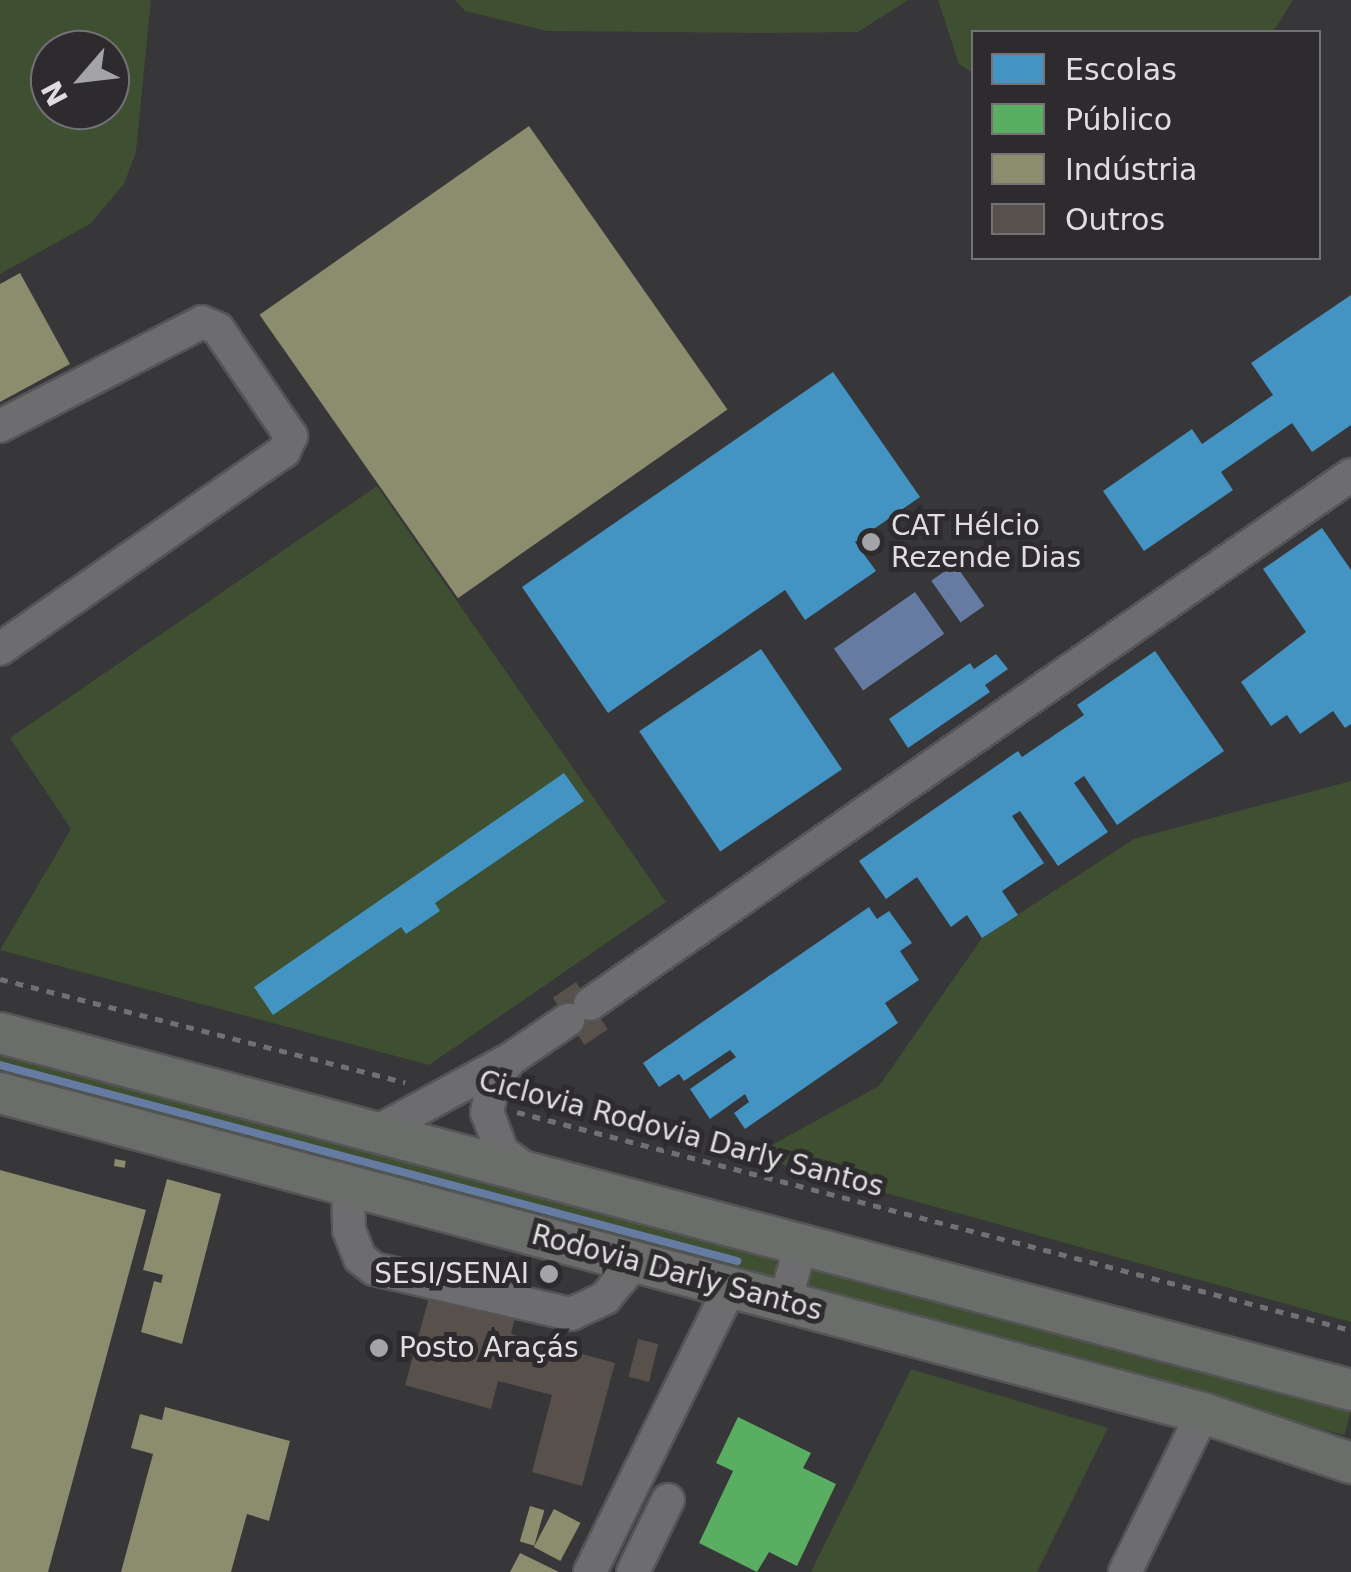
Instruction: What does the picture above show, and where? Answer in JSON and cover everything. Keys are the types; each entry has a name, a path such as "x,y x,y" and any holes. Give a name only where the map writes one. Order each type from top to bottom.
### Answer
{"main road":[{"path":"6,1032 1351,1390"},
{"name":"Rodovia Darly Santos","path":"0,1093 1203,1413 1351,1464"}],"lane":[{"path":"0,426 202,322 218,329 290,436 284,451 0,649"},
{"path":"380,1130 512,1058 1351,474"},
{"path":"512,1058 493,1082 488,1104 495,1140 524,1168"},
{"path":"348,1184 354,1248 374,1269 571,1314 605,1298 635,1262"},
{"path":"785,1302 801,1244"},
{"path":"668,1500 637,1570 596,1561 730,1288"},
{"path":"1125,1572 1203,1413"}],"path":[{"name":"Ciclovia Rodovia Darly Santos","path":"0,979 447,1094"},
{"name":"Ciclovia Rodovia Darly Santos","path":"488,1104 1351,1330"}],"green space":[{"path":"0,0 151,0 136,152 124,184 90,224 0,274"},
{"path":"455,0 908,0 858,32 769,33 547,31 465,11"},
{"path":"938,0 1293,0 1274,30 971,30 971,72 959,64"},
{"path":"377,486 666,902 429,1065 0,950 71,829 10,738"},
{"path":"1351,781 1351,1322 752,1156 879,1086 982,938 1134,839"},
{"path":"0,1053 772,1257 780,1267 777,1283 0,1076"},
{"path":"809,1266 1351,1411 1344,1435 803,1290"},
{"path":"911,1369 1108,1428 1037,1572 811,1572"}],"water":[{"path":"955,564 984,606 960,622 931,581"},
{"path":"915,592 944,634 863,691 834,649"}],"building: Escolas":[{"path":"1351,295 1351,425 1312,452 1292,423 1221,472 1233,490 1144,551 1103,491 1192,429 1202,444 1273,395 1251,363"},
{"path":"833,372 920,497 855,542 876,571 805,620 785,590 608,713 522,587"},
{"path":"1322,528 1351,570 1351,724 1345,728 1333,711 1300,734 1287,715 1271,726 1241,682 1306,632 1263,569"},
{"path":"761,649 842,769 720,851 639,731"},
{"path":"1155,651 1224,751 1117,825 1084,776 1074,783 1108,832 1058,866 1020,811 1012,816 1044,863 1002,891 1018,915 982,938 967,915 951,927 917,877 886,899 859,861 1018,751 1022,757 1084,715 1077,705"},
{"path":"996,654 1008,669 985,685 990,692 908,748 889,719 970,663 974,669"},
{"path":"564,773 584,801 435,903 440,911 406,934 401,927 273,1015 254,987"},
{"path":"869,907 877,919 889,911 912,943 900,951 919,980 885,1003 898,1023 745,1129 734,1113 749,1102 745,1094 710,1119 690,1089 736,1057 730,1050 684,1081 679,1074 659,1087 643,1063"}],"building: Público":[{"path":"738,1417 811,1453 803,1468 836,1484 797,1566 769,1552 757,1572 699,1543 733,1471 716,1463"}],"building: Indústria":[{"path":"529,126 727,409 458,598 259,315"},
{"path":"20,273 70,364 0,402 0,284"},
{"path":"115,1159 126,1161 125,1168 114,1166"},
{"path":"0,1170 146,1210 48,1572 0,1572"},
{"path":"167,1179 221,1194 182,1344 141,1332 154,1281 161,1283 163,1275 143,1270"},
{"path":"165,1407 290,1441 269,1521 247,1514 231,1572 121,1572 153,1454 131,1448 140,1414 162,1420"},
{"path":"530,1506 544,1510 534,1546 520,1542"},
{"path":"554,1509 580,1523 560,1561 534,1547"},
{"path":"520,1553 559,1572 510,1572"}],"building: Outros":[{"path":"576,982 608,1029 585,1045 553,998"},
{"path":"434,1279 519,1303 511,1334 615,1363 582,1486 532,1472 552,1395 498,1381 491,1409 405,1385"},
{"path":"638,1339 658,1344 649,1382 629,1377"}],"waterway":[{"path":"0,1065 737,1261"}],"place":[{"name":"CAT Hélcio Rezende Dias","path":"871,542"},
{"name":"SESI/SENAI","path":"549,1274"},
{"name":"Posto Araçás","path":"379,1348"}]}
